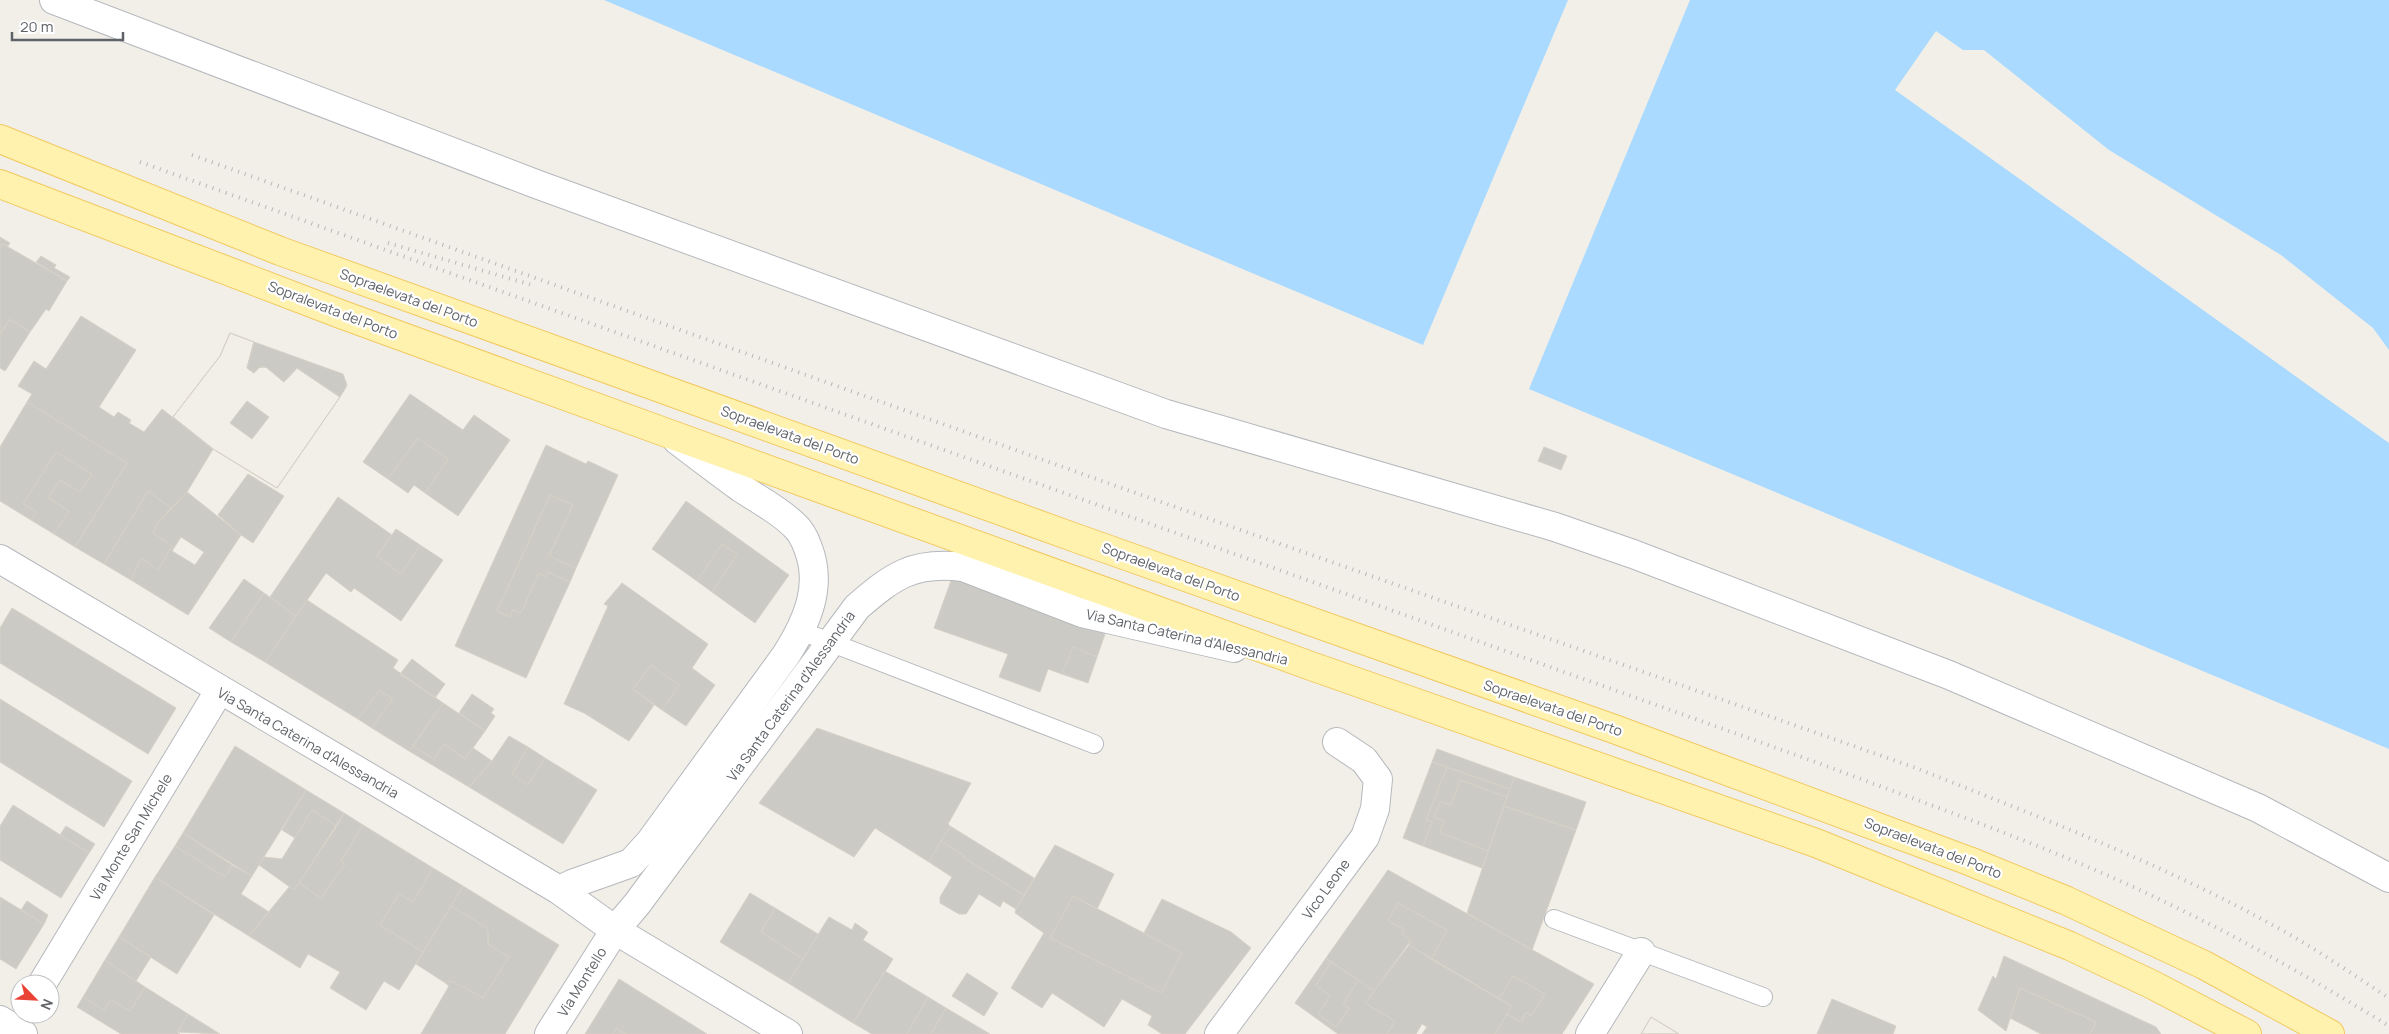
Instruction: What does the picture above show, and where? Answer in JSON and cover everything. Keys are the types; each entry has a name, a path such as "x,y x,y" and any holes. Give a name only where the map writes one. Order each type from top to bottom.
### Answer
{"main road":[{"name":"Sopraelevata del Porto","path":"0,139 280,251 1091,544 1614,729 1969,860 2064,900 2204,965 2330,1034"},
{"name":"Sopralevata del Porto","path":"0,184 343,315 667,433"},
{"path":"667,433 1311,666 1816,843 2070,946 2151,984 2247,1034"}],"street":[{"path":"54,0 545,187 1166,414 1555,526 1642,557 1940,671 1994,694 2258,808 2389,878"},
{"name":"Via Santa Caterina d'Alessandria","path":"559,890 631,863 650,842 801,631 812,598 814,562 803,536 796,526 771,506 742,488 667,433"},
{"name":"Via Santa Caterina d'Alessandria","path":"0,559 559,890 615,930 788,1034"},
{"name":"Via Santa Caterina d'Alessandria","path":"615,930 637,904 856,607 885,584 922,566 945,565 972,570 1082,613 1311,666"},
{"name":"Via Monte San Michele","path":"48,974 219,690"},
{"name":"Vico Leone","path":"1219,1034 1364,837 1375,809 1378,779 1364,760 1337,742"},
{"name":"Via Montello","path":"549,1034 615,930"},
{"path":"1590,1034 1641,952"}],"lane":[{"path":"801,631 1094,744"},
{"path":"1554,919 1764,997"}],"water":[{"path":"604,0 1568,0 1423,345"},
{"path":"1690,0 2389,0 2389,350 2373,328 2281,255 2109,150 1984,50 1963,50 1936,31 1895,90 2389,443 2389,749 1529,389"}],"building":[{"path":"0,237 10,243 8,246 3,244 0,249"},
{"path":"3,244 67,281 49,311 46,309 30,332 10,319 0,334 0,249"},
{"path":"41,256 56,265 54,268 70,277 67,281 36,262"},
{"path":"81,316 136,350 99,407 114,417 118,412 131,420 129,423 144,432 162,409 213,449 187,492 171,508 148,491 104,564 75,547 127,463 27,402 32,394 18,386 34,361 46,369"},
{"path":"10,319 30,332 5,371 0,368 0,334"},
{"path":"230,333 254,342 247,368 254,373 260,367 266,367 284,382 297,368 340,397 277,488 213,449 173,417 220,356","holes":["247,401 269,417 252,439 230,423"]},
{"path":"230,333 254,342 247,368 254,373 260,367 266,367 284,382 297,368 340,397 277,488 213,449 173,417 220,356"},
{"path":"254,342 343,374 347,385 340,397 297,368 284,382 266,367 260,367 254,373 247,368"},
{"path":"410,394 463,430 474,415 510,440 458,516 425,493 448,459 418,438 388,479 363,462"},
{"path":"27,402 127,463 75,547 54,534 69,511 48,498 60,480 80,492 92,474 56,452 23,504 37,512 31,520 0,501 0,447"},
{"path":"418,438 448,459 425,493 414,485 408,493 388,479"},
{"path":"546,445 586,464 588,461 618,475 576,568 549,556 573,505 550,495 497,611 510,617 513,610 521,613 539,573 546,577 548,572 570,582 526,678 455,646"},
{"path":"1544,447 1567,456 1561,470 1538,461"},
{"path":"56,452 92,474 80,492 60,480 48,498 69,511 54,534 31,520 37,512 23,504"},
{"path":"248,474 284,496 253,543 218,515"},
{"path":"148,491 171,508 158,523 153,533 172,546 158,570 141,558 131,580 104,564"},
{"path":"187,492 241,535 188,615 131,580 141,558 158,570 172,546 153,533 158,523","holes":["181,537 204,552 195,565 172,551"]},
{"path":"550,495 573,505 549,556 576,568 570,582 548,572 546,577 539,573 521,613 513,610 510,617 497,611"},
{"path":"338,497 392,535 377,556 401,574 420,545 443,560 401,621 354,588 351,592 326,573 296,616 270,597"},
{"path":"686,501 789,575 755,623 712,592 737,554 722,544 697,581 652,549"},
{"path":"396,529 420,545 401,574 377,556"},
{"path":"722,544 737,554 712,592 697,581"},
{"path":"952,578 1106,631 1097,657 1073,647 1062,674 1048,669 1040,692 999,677 1008,654 934,628"},
{"path":"244,579 264,593 231,642 209,628"},
{"path":"622,583 708,644 692,668 715,685 686,726 662,710 679,685 651,665 633,689 654,705 629,741 584,713 564,704 608,606 604,604"},
{"path":"264,593 296,616 265,662 231,642"},
{"path":"307,600 398,660 393,668 443,703 409,751 372,728 393,698 379,691 358,719 265,662"},
{"path":"12,608 176,708 148,754 0,663 0,628"},
{"path":"1073,647 1097,657 1088,683 1062,674"},
{"path":"412,659 445,684 435,698 400,674"},
{"path":"651,665 679,685 662,710 633,689"},
{"path":"379,691 393,698 372,728 358,719"},
{"path":"472,694 494,709 491,713 495,716 485,731 459,713"},
{"path":"0,699 132,781 104,827 0,762"},
{"path":"443,703 485,731 465,759 444,744 434,759 413,746"},
{"path":"817,728 971,783 948,824 950,826 929,862 875,828 854,857 759,803"},
{"path":"509,736 528,747 512,774 528,785 545,758 597,790 563,844 469,787 492,761"},
{"path":"444,744 465,759 473,748 492,761 469,787 409,751 413,746 434,759"},
{"path":"235,746 306,790 252,876 183,833"},
{"path":"528,747 545,758 528,785 512,774"},
{"path":"1437,749 1514,777 1510,789 1432,762"},
{"path":"1432,762 1447,767 1426,820 1432,822 1423,846 1403,838"},
{"path":"1447,767 1510,789 1507,797 1460,780 1451,805 1440,802 1434,817 1444,821 1440,833 1488,851 1482,868 1423,846 1432,822 1426,820"},
{"path":"1514,777 1586,802 1576,830 1504,806"},
{"path":"1460,780 1507,797 1488,851 1440,833 1444,821 1434,817 1440,802 1451,805"},
{"path":"306,790 344,813 337,826 312,810 295,838 282,830"},
{"path":"13,805 89,853 61,898 0,860 0,826"},
{"path":"1504,806 1576,830 1532,950 1467,913"},
{"path":"312,810 337,826 294,890 259,865 264,857 282,859"},
{"path":"344,813 363,825 341,861 345,864 321,898 299,883"},
{"path":"363,825 433,868 413,902 399,894 380,925 423,952 399,990 384,981 366,1010 330,988 340,972 308,954 300,968 249,936 289,887 294,890 299,883 321,898 345,864 341,861"},
{"path":"66,826 95,844 89,853 60,835"},
{"path":"950,826 1034,878 1024,895 964,858 965,856 941,841"},
{"path":"183,833 232,865 225,877 175,846"},
{"path":"941,841 965,856 964,858 1024,895 1016,909 1003,901 1000,907 979,894 966,914 959,914 940,903 940,897 952,877 929,862"},
{"path":"1055,845 1114,874 1097,909 1073,896 1050,938 1161,993 1182,953 1144,933 1162,899 1231,932 1251,948 1185,1034 1162,1034 1148,1025 1152,1016 1122,999 1104,1027 1052,993 1042,1008 1011,988 1044,933 1015,913 1016,909"},
{"path":"175,846 225,877 232,865 252,876 241,894 269,912 249,936 155,877"},
{"path":"433,868 463,886 423,952 380,925 399,894 413,902"},
{"path":"1388,870 1594,984 1562,1034 1495,1034 1507,1014 1521,1022 1526,1012 1531,1016 1545,994 1513,976 1499,999 1431,959 1447,930 1398,903 1388,921 1404,929 1402,934 1411,940 1374,991 1326,958"},
{"path":"155,877 214,915 177,974 119,937"},
{"path":"463,886 559,945 505,1034 421,1034 449,986 444,982 452,981 483,998 509,957 488,944 488,931 486,927 451,906"},
{"path":"750,893 775,908 761,932 803,959 788,983 720,942"},
{"path":"1073,896 1182,953 1161,993 1050,938"},
{"path":"0,897 44,924 16,969 0,959"},
{"path":"27,901 48,915 44,924 21,910"},
{"path":"1398,903 1447,930 1431,959 1409,945 1411,940 1402,934 1404,929 1388,921"},
{"path":"451,906 486,927 488,931 488,944 509,957 483,998 452,981 444,982 416,964"},
{"path":"775,908 818,934 803,959 761,932"},
{"path":"829,917 852,930 855,923 868,932 863,940 893,959 853,1023 788,983"},
{"path":"119,937 151,957 136,981 105,960"},
{"path":"1409,945 1512,1006 1495,1034 1422,1034 1427,1027 1422,1024 1416,1034 1387,1034 1395,1021 1365,1003"},
{"path":"2004,956 2156,1027 2161,1034 2090,1034 2096,1022 2020,988 2006,1031 1978,1010 1993,976 1996,979"},
{"path":"1326,958 1331,962 1316,985 1330,996 1318,1014 1336,1027 1349,1008 1343,1005 1358,980 1374,991 1365,1003 1395,1021 1387,1034 1338,1034 1295,1003"},
{"path":"105,960 145,987 130,1011 111,1000 104,1010 83,997"},
{"path":"1331,962 1358,980 1343,1005 1349,1008 1336,1027 1318,1014 1330,996 1316,985"},
{"path":"885,971 928,997 907,1034 872,1034 853,1023"},
{"path":"967,973 998,993 984,1016 952,996"},
{"path":"1513,976 1545,994 1531,1016 1526,1012 1521,1022 1507,1014 1512,1006 1499,999"},
{"path":"619,979 707,1034 626,1034 616,1028 613,1034 585,1034"},
{"path":"145,987 188,1014 177,1032 180,1034 121,1034 77,1007 83,997 104,1010 111,1000 130,1011"},
{"path":"2020,988 2096,1022 2090,1034 2041,1034 2010,1018"},
{"path":"928,997 946,1008 931,1034 907,1034"},
{"path":"1832,999 1896,1026 1893,1034 1817,1034"},
{"path":"946,1008 990,1034 931,1034"},
{"path":"188,1014 220,1034 177,1032"},
{"path":"1651,1017 1679,1034 1641,1034"},
{"path":"1651,1017 1679,1034 1641,1034"},
{"path":"616,1028 626,1034 613,1034"}],"railway":[{"path":"192,155 1116,486 1916,768 2104,844 2197,886 2287,933 2389,998"},
{"path":"140,162 1821,764 1995,829 2123,882 2194,916 2278,961 2389,1026"},
{"path":"388,243 532,285"}]}
